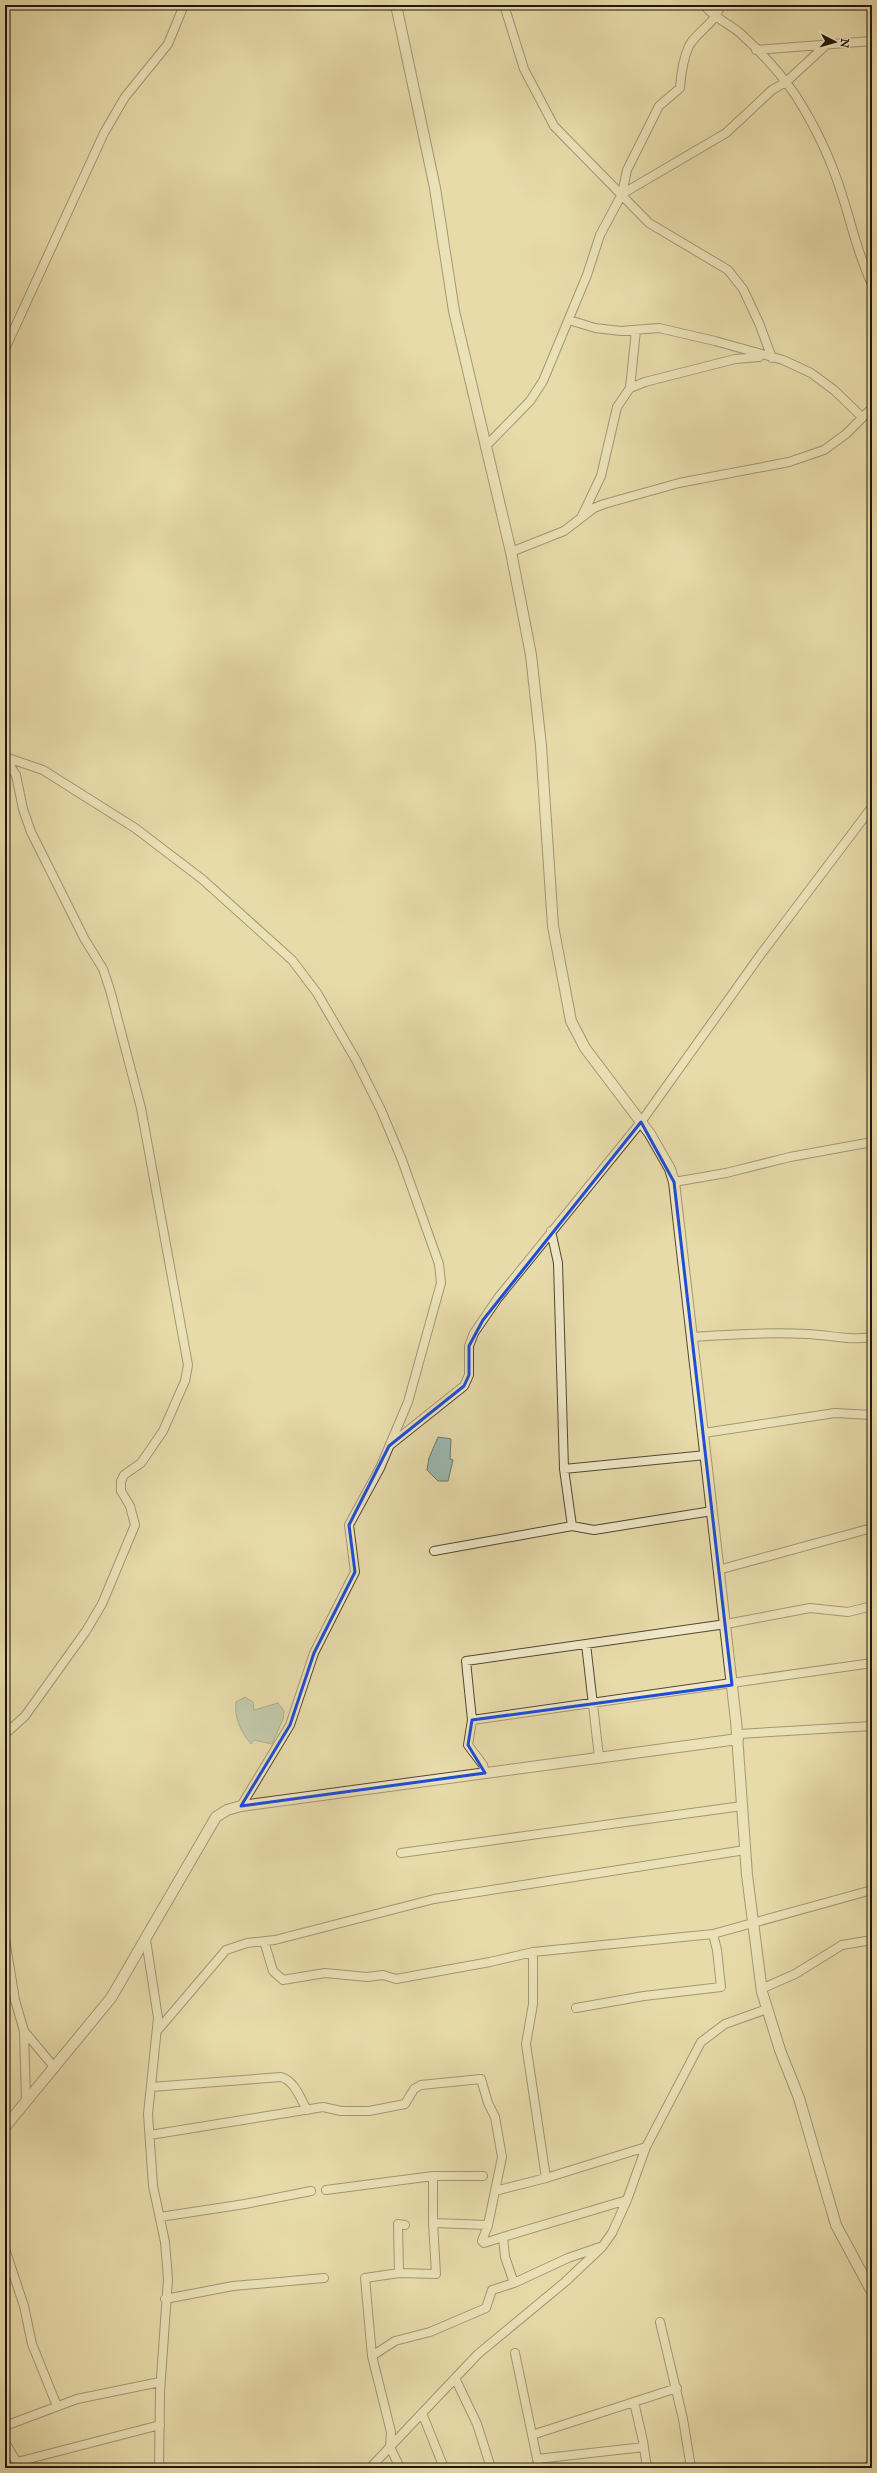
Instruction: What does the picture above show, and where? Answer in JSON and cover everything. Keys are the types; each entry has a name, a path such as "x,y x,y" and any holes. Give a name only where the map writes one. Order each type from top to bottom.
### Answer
{"street":[{"path":"5,349 104,133 126,98 168,44 184,5"},
{"path":"396,5 436,188 454,311 485,448 511,552 531,655 537,701 553,926 571,1021 585,1048 641,1122 670,1169 674,1182 704,1433 718,1570 726,1624 738,1737 745,1850 761,1989 799,2098 836,2225 872,2292"},
{"path":"504,5 524,69 554,126 622,194 649,224 728,270 743,289 759,323 772,358"},
{"path":"704,5 716,18 737,32 786,82 811,123 835,174 852,227 859,258 872,284"},
{"path":"485,448 530,401 543,382 587,276 600,235 622,194 627,170 659,106 680,88 682,68 690,45 716,18 721,5"},
{"path":"756,50 825,46 872,41"},
{"path":"622,194 726,133 772,90 786,82 825,46"},
{"path":"569,320 595,328 621,331 659,328 715,341 783,360 811,373 834,390 862,417"},
{"path":"582,518 601,476 617,407 630,388 636,330"},
{"path":"630,388 645,382 735,359 753,357 772,358"},
{"path":"511,552 564,531 599,506 652,490 789,462 824,450 846,434 872,408"},
{"path":"5,757 43,770 67,783 135,828 202,879 292,960 317,993 356,1060 381,1110 402,1160 439,1264 441,1283 408,1402 380,1468 349,1525 355,1572 314,1653 290,1725 240,1806"},
{"path":"5,757 16,775 23,809 31,832 84,938 103,969 110,990 141,1108 188,1365 185,1381 163,1431 141,1462 124,1475 121,1481 121,1491 130,1506 135,1525 102,1604 25,1716 5,1734"},
{"path":"389,1446 464,1386 469,1375 469,1346 474,1333 498,1298 641,1122 761,954 872,807"},
{"path":"674,1182 740,1170 790,1157 872,1142"},
{"path":"551,1231 558,1262 564,1469 572,1526"},
{"path":"692,1337 757,1332 830,1335 861,1339 872,1337"},
{"path":"704,1433 836,1413 872,1415"},
{"path":"564,1469 706,1455"},
{"path":"434,1551 572,1526 594,1530 712,1511"},
{"path":"718,1570 872,1528"},
{"path":"485,1773 483,1765 468,1745 472,1720 466,1661 726,1624 810,1608 848,1612 872,1606"},
{"path":"586,1644 599,1757"},
{"path":"472,1720 732,1685 872,1663"},
{"path":"5,2127 104,2009 146,1940 216,1818 227,1810 240,1806 738,1737 872,1726"},
{"path":"401,1853 742,1806"},
{"path":"157,2031 226,1950 246,1943 264,1941 461,1894 745,1850"},
{"path":"264,1941 273,1971 283,1980 325,1973 367,1977 383,1975 396,1979 490,1962 533,1952 713,1934 872,1890"},
{"path":"576,2008 644,1996 721,1987 713,1934"},
{"path":"5,1939 15,2000 24,2031 26,2102"},
{"path":"146,1940 158,2018 148,2114 153,2186 160,2216 167,2260 160,2382 159,2468"},
{"path":"761,1989 795,1974 842,1946 872,1940"},
{"path":"533,1952 533,2004 526,2044 546,2178"},
{"path":"370,2468 478,2354 565,2282 602,2247 612,2233 627,2200 646,2146 702,2042 725,2024 767,2009"},
{"path":"24,2031 55,2068"},
{"path":"151,2087 281,2077 286,2078 295,2087 307,2110"},
{"path":"150,2135 323,2107 341,2111 369,2111 405,2104 414,2089 421,2085 481,2079 488,2103 496,2117 502,2157 488,2226 482,2238 484,2242 627,2200"},
{"path":"495,2191 546,2178 646,2146"},
{"path":"326,2190 433,2176 483,2176"},
{"path":"400,2468 390,2447 391,2432 372,2356 365,2278 400,2273 436,2274 433,2223 433,2176"},
{"path":"160,2216 245,2204 311,2191"},
{"path":"433,2223 488,2226"},
{"path":"400,2273 398,2224 405,2225"},
{"path":"503,2237 505,2258 514,2283"},
{"path":"372,2356 395,2341 430,2332 486,2308 492,2290 514,2283 568,2258 602,2247"},
{"path":"5,2249 24,2306 32,2344 57,2406"},
{"path":"165,2299 233,2286 324,2278"},
{"path":"660,2322 676,2388 691,2468"},
{"path":"515,2353 539,2468"},
{"path":"455,2378 477,2424 492,2468"},
{"path":"5,2426 78,2399 160,2382"},
{"path":"532,2435 676,2388"},
{"path":"634,2402 647,2468"},
{"path":"422,2413 444,2468"},
{"path":"5,2442 19,2465 160,2426"},
{"path":"537,2459 644,2447"},
{"path":"867,2468 872,2462"}],"highlighted area":[{"path":"641,1122 674,1182 732,1685 472,1720 468,1745 485,1773 241,1806 290,1725 314,1653 355,1572 349,1525 389,1446 464,1386 469,1375 469,1346 483,1320"}],"water":[{"path":"438,1437 451,1439 450,1459 453,1460 448,1481 438,1481 427,1470 429,1458"},
{"path":"245,1697 253,1702 254,1710 278,1703 284,1711 283,1719 272,1744 254,1740 251,1744 244,1735 237,1719 236,1702"}]}
